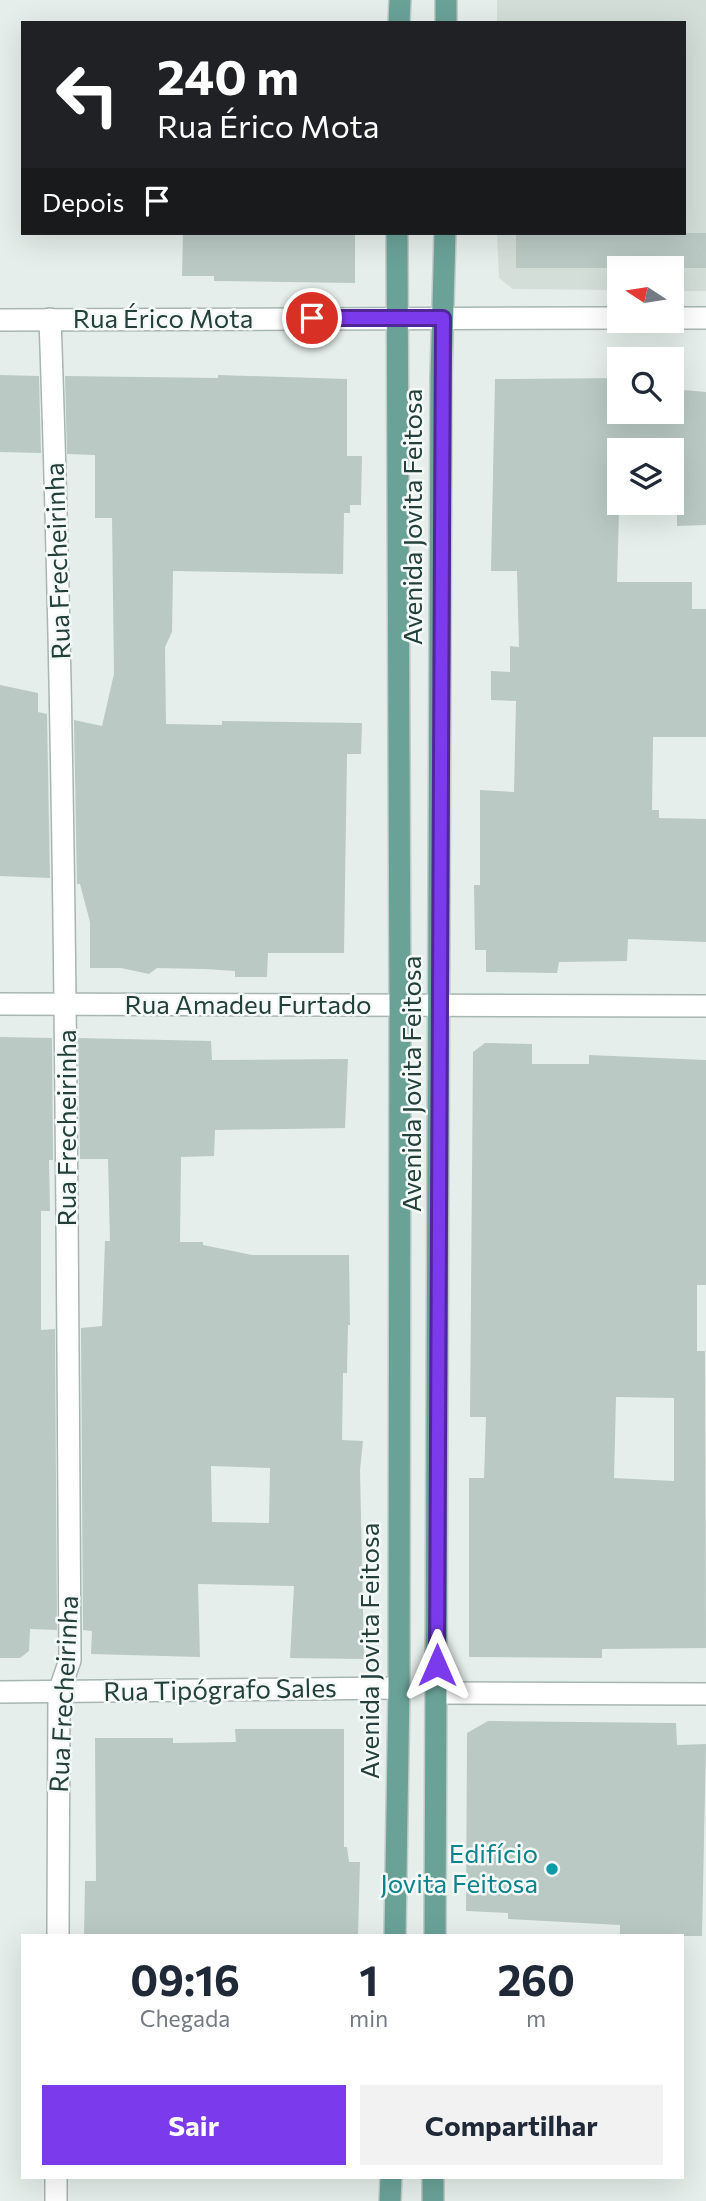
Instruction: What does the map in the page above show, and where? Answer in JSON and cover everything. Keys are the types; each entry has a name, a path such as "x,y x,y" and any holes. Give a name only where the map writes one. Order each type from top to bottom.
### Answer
{"main road":[{"path":"399,21 400,0"},
{"path":"446,0 446,21"},
{"name":"Avenida Jovita Feitosa","path":"395,1934 399,1688 400,1006 395,317 397,235"},
{"name":"Avenida Jovita Feitosa","path":"435,1934 445,235"},
{"path":"390,2201 391,2179"},
{"path":"433,2179 433,2201"}],"street":[{"name":"Rua Érico Mota","path":"0,320 607,318"},
{"path":"684,318 706,318"},
{"name":"Rua Frecheirinha","path":"50,319 60,607 66,1003 70,1660 59,1692 58,1934"},
{"name":"Rua Amadeu Furtado","path":"0,1004 706,1006"},
{"name":"Rua Tipógrafo Sales","path":"0,1692 399,1688"},
{"path":"437,1693 706,1693"},
{"path":"56,2179 56,2201"}],"shaded area":[{"path":"497,0 706,0 706,291 684,291 684,256 607,256 607,290 513,289 499,278 497,235 686,235 686,21 497,21"}],"building":[{"path":"706,233 706,268 684,268 684,256 607,256 607,268 516,268 516,235"},
{"path":"183,235 355,235 355,283 214,281 214,276 182,276"},
{"path":"0,375 39,376 41,453 0,452"},
{"path":"218,375 347,379 347,456 362,456 361,505 350,505 350,513 344,513 343,574 173,571 172,632 165,647 166,724 222,725 222,721 362,723 361,754 347,754 344,953 268,953 267,977 235,977 235,971 205,969 157,968 149,974 121,968 90,968 90,922 80,884 77,884 74,720 102,726 114,674 112,518 95,518 95,455 67,454 65,376 218,378"},
{"path":"607,378 607,424 684,424 684,390 706,392 706,525 677,526 677,515 684,515 684,438 607,438 607,515 619,515 617,582 692,582 692,609 706,609 706,737 653,737 652,810 659,810 659,818 706,819 706,942 628,939 627,961 559,962 557,973 486,972 486,950 475,950 474,885 480,885 480,790 514,792 516,701 491,700 491,671 510,672 510,646 519,647 517,571 491,571 495,379"},
{"path":"0,685 38,693 38,712 47,714 50,878 0,876"},
{"path":"0,1037 52,1038 53,1160 49,1160 50,1211 41,1211 41,1330 55,1329 57,1630 30,1629 29,1651 20,1658 0,1658"},
{"path":"78,1038 211,1041 212,1060 348,1059 345,1128 215,1130 214,1156 181,1157 180,1242 203,1242 203,1245 252,1255 349,1255 350,1325 347,1373 343,1373 342,1440 363,1441 360,1470 364,1659 290,1658 294,1586 198,1584 200,1657 91,1654 92,1631 83,1630 81,1328 102,1326 105,1241 110,1241 108,1159 80,1159","holes":["211,1466 270,1468 269,1523 212,1522"]},
{"path":"485,1043 532,1044 532,1064 589,1064 589,1055 706,1060 706,1285 697,1285 697,1351 705,1351 706,1648 602,1649 602,1658 469,1657 469,1478 484,1478 486,1417 470,1417 473,1052","holes":["616,1397 674,1398 674,1481 614,1478"]},
{"path":"488,1721 676,1723 677,1745 706,1744 702,1936 620,1934 620,1925 508,1919 508,1913 466,1911 467,1733"},
{"path":"235,1729 344,1729 344,1847 347,1847 349,1862 360,1862 358,1934 84,1934 85,1881 96,1881 95,1738 173,1738 173,1743 236,1742"}],"place":[{"name":"Edifício Jovita Feitosa","path":"552,1869"}],"route":[{"path":"312,318 443,318 437,1665"}]}
